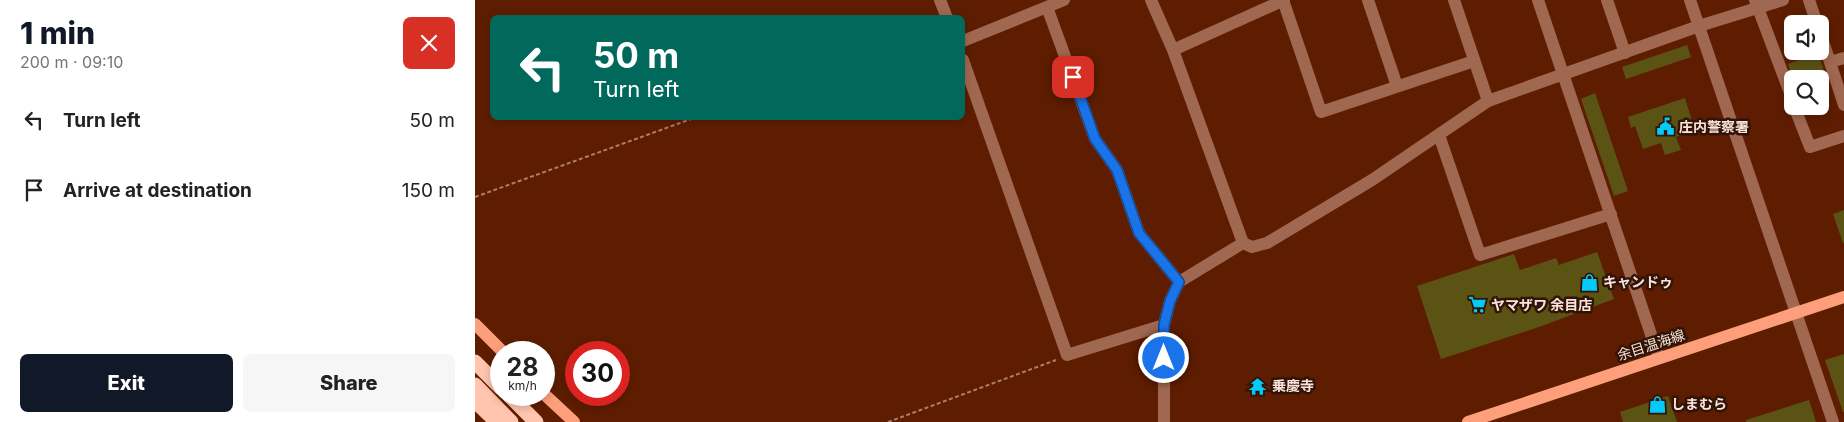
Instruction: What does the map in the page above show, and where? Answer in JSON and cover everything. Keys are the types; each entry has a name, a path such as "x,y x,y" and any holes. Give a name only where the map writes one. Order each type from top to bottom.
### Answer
{"highway":[{"path":"475,362 490,377"},
{"path":"475,385 511,422"},
{"path":"475,401 497,422"},
{"path":"520,406 537,422"}],"main road":[{"name":"余目温海線","path":"1468,422 1844,296"},
{"path":"475,324 492,341"},
{"path":"555,404 574,422"}],"street":[{"path":"941,0 946,15"},
{"path":"965,40 1063,0"},
{"path":"1151,0 1173,50 1243,243 1252,247 1267,243 1372,180 1488,101 1757,4 1783,0"},
{"path":"1173,50 1284,0 1321,112 1474,61"},
{"path":"1368,0 1397,86"},
{"path":"1454,0 1488,101"},
{"path":"1538,0 1659,358"},
{"path":"1607,0 1625,53"},
{"path":"1690,0 1833,422"},
{"path":"1809,0 1814,15"},
{"path":"1757,4 1784,77"},
{"path":"1047,6 1095,139 1117,170 1139,233 1179,282"},
{"path":"1830,62 1844,58"},
{"path":"1829,59 1844,105"},
{"path":"965,66 1067,355 1164,325"},
{"path":"1798,115 1810,147 1844,136"},
{"path":"1439,135 1481,256 1611,214"},
{"path":"1163,422 1164,325 1170,301 1179,282 1243,243"}],"path":[{"path":"475,196 688,120"},
{"path":"888,422 1067,355"}],"building":[{"path":"1687,45 1691,57 1626,79 1622,67"},
{"path":"1799,60 1820,60 1824,70 1790,70 1788,64"},
{"path":"1595,93 1628,191 1614,196 1581,99"},
{"name":"庄内警察署","path":"1685,98 1695,131 1676,137 1681,150 1665,155 1661,143 1643,149 1635,126 1631,128 1628,117"},
{"path":"1844,210 1844,243 1843,243 1833,214"},
{"name":"ヤマザワ 余目店","path":"1597,252 1614,299 1539,327 1441,359 1417,286 1514,254 1520,270 1556,258 1559,265"},
{"path":"1844,354 1844,412 1843,412 1825,360"},
{"name":"しまむら","path":"1668,396 1677,422 1623,422 1620,412"},
{"path":"1809,400 1816,422 1746,422 1746,420"}],"place":[{"name":"庄内警察署","path":"1665,127"},
{"name":"キャンドゥ","path":"1589,282"},
{"name":"ヤマザワ 余目店","path":"1477,305"},
{"name":"乗慶寺","path":"1258,386"},
{"name":"しまむら","path":"1657,404"}],"route":[{"path":"1073,77 1095,139 1117,170 1139,233 1179,282 1170,301 1164,325 1164,358"}]}
